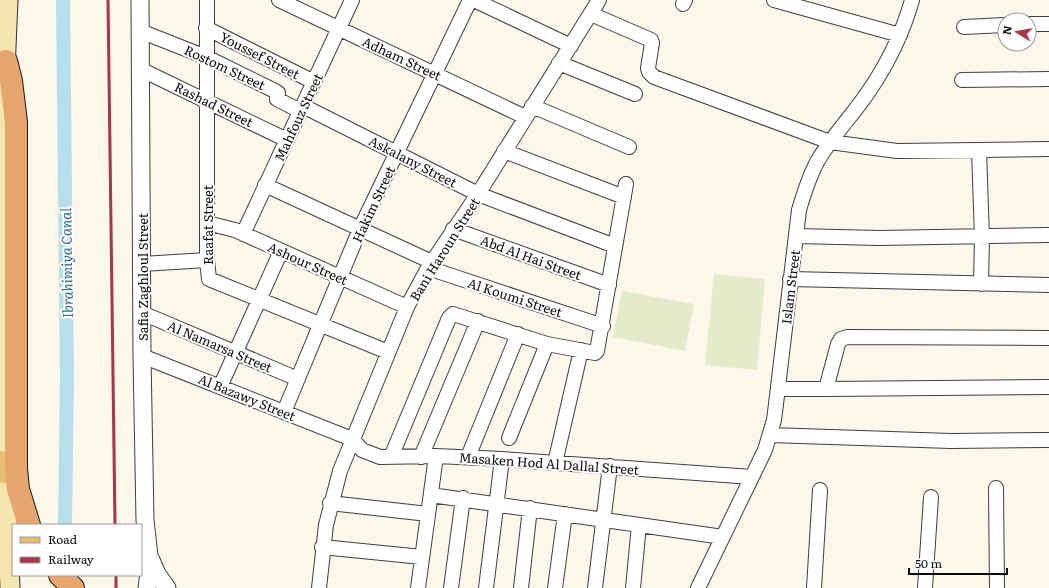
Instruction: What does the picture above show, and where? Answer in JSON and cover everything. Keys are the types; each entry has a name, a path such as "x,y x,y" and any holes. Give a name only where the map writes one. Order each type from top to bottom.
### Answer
{"highway":[{"path":"6,61 11,81 16,122 16,469 18,489 29,524"},
{"path":"61,576 73,588"}],"main road":[{"path":"8,0 2,142 0,353 2,467 10,588"}],"street":[{"name":"Safia Zaghloul Street","path":"140,0 142,356 145,520 150,565 147,588"},
{"name":"Raafat Street","path":"207,0 206,100 208,276 211,281 388,352"},
{"name":"Adham Street","path":"279,0 435,74 529,112 629,147"},
{"name":"Mahfouz Street","path":"243,234 352,0"},
{"name":"Hakim Street","path":"284,412 360,229 470,0"},
{"path":"474,0 571,46"},
{"name":"Bani Haroun Street","path":"319,588 322,547 330,503 340,470 407,307 430,265 478,194 599,0"},
{"path":"774,0 900,36"},
{"name":"Islam Street","path":"698,588 752,477 770,435 778,389 799,210 806,185 830,142 870,89 900,36 912,0"},
{"path":"591,14 651,40 652,43 648,68 649,72 654,77 830,142 897,151 1049,149"},
{"path":"1037,24 1049,24"},
{"path":"964,27 997,25"},
{"name":"Youssef Street","path":"206,28 314,82"},
{"name":"Rostom Street","path":"140,31 206,57 277,92 277,99 302,109"},
{"path":"559,64 635,94"},
{"name":"Rashad Street","path":"140,69 287,140"},
{"path":"962,80 1049,79"},
{"name":"Askalany Street","path":"302,109 397,153 478,194 615,246"},
{"path":"979,150 982,238 981,284"},
{"path":"391,458 450,315 456,313 547,344 595,353 598,351 625,190 504,151"},
{"name":"Al Koumi Street","path":"265,185 360,229 430,265 603,326"},
{"name":"Ashour Street","path":"207,223 226,227 243,234 407,307"},
{"name":"Abd Al Hai Street","path":"453,229 609,285"},
{"path":"796,236 880,238 982,238 1049,236"},
{"path":"220,387 280,251"},
{"path":"142,264 207,260"},
{"path":"790,279 1049,285"},
{"name":"Al Namarsa Street","path":"142,312 298,379"},
{"path":"421,457 478,321"},
{"path":"468,457 518,334"},
{"path":"826,389 838,344 841,339 846,337 1049,338"},
{"path":"509,438 547,344"},
{"path":"556,463 581,350"},
{"name":"Al Bazawy Street","path":"142,356 352,439"},
{"path":"778,389 1049,387"},
{"path":"770,435 936,441 1049,440"},
{"name":"Masaken Hod Al Dallal Street","path":"352,439 362,450 380,457 468,457 752,477"},
{"path":"418,588 436,456"},
{"path":"486,588 502,459"},
{"path":"595,588 610,466"},
{"path":"996,488 997,588"},
{"path":"814,588 820,490"},
{"path":"431,495 463,498 723,537"},
{"path":"925,588 931,497"},
{"path":"451,588 463,498"},
{"path":"330,503 428,514"},
{"path":"521,588 530,508"},
{"path":"555,588 566,514"},
{"path":"633,588 639,525"},
{"path":"322,547 422,557"},
{"name":"Safia Zaghloul Street","path":"149,554 157,574 168,588"}],"green space":[{"path":"714,274 765,279 757,370 705,365"},
{"path":"622,291 694,304 685,351 613,337"}],"waterway":[{"name":"Ibrahimiya Canal","path":"63,0 67,377 65,524"}],"railway":[{"path":"108,0 115,524"},
{"path":"116,576 116,588"}]}
